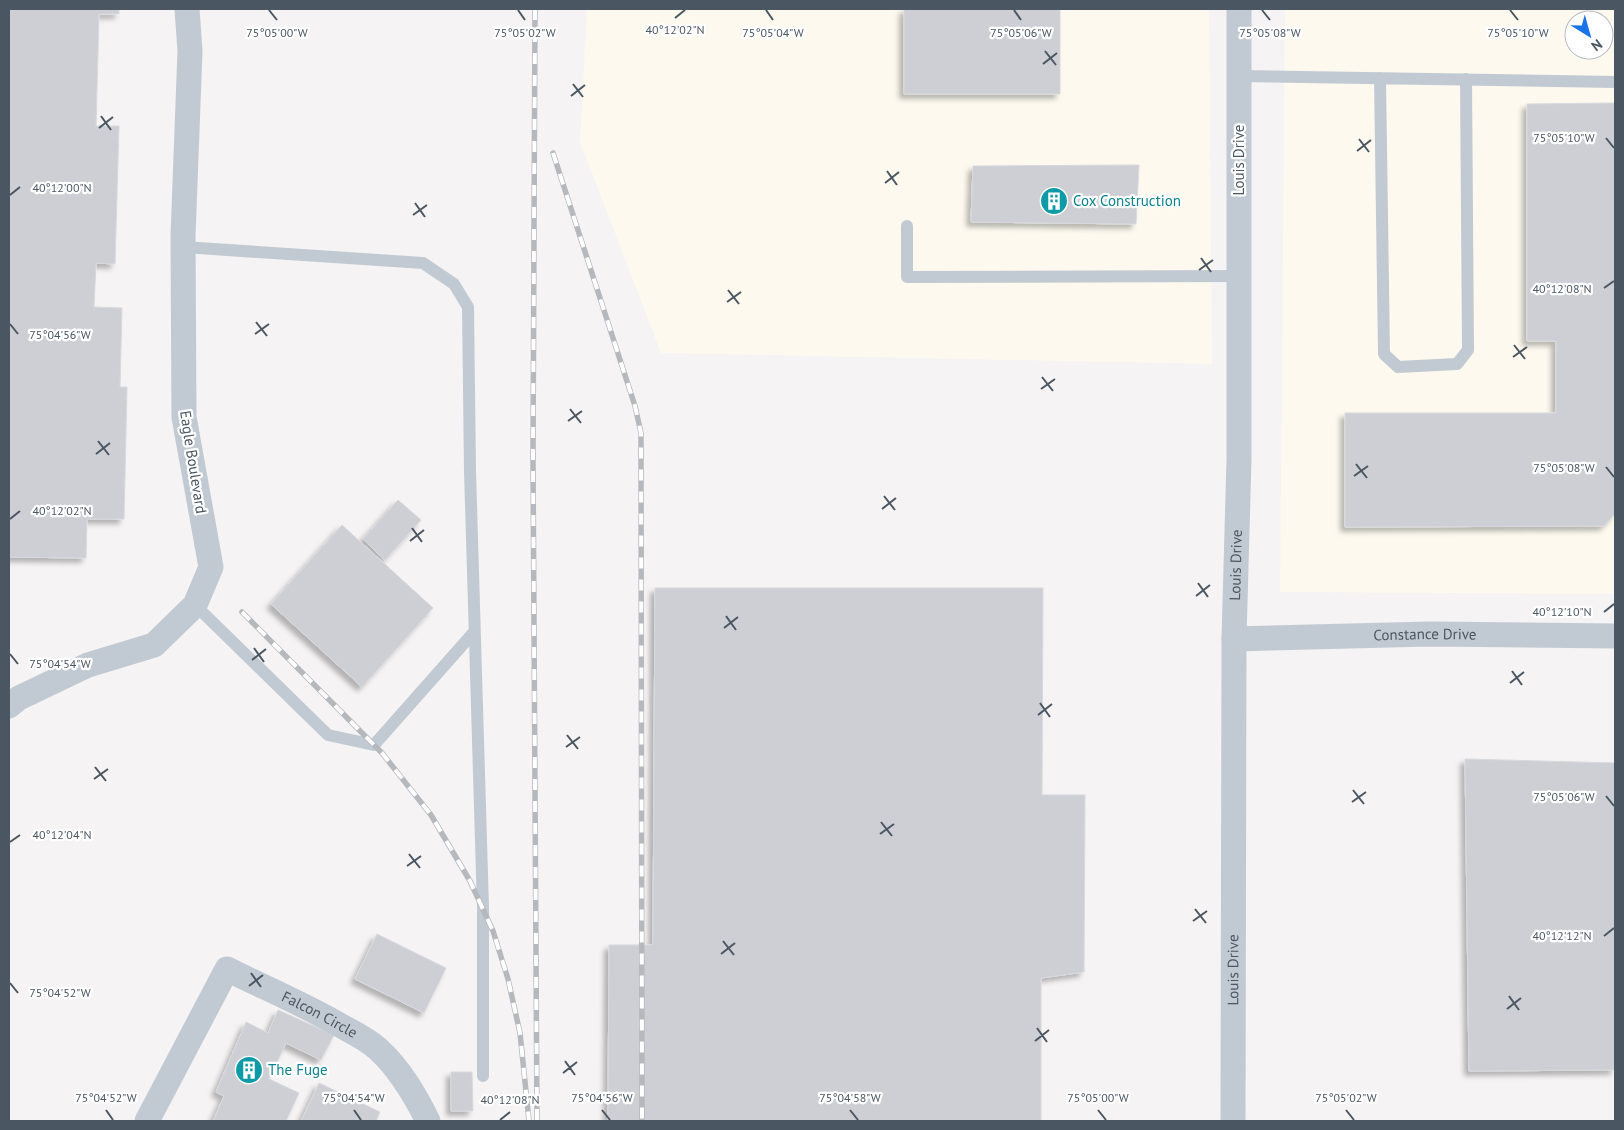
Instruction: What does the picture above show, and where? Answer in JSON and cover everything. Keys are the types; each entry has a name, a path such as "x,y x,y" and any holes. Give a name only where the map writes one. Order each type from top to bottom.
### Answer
{"street":[{"name":"Eagle Boulevard","path":"9,706 19,698 88,665 154,645 195,605 211,567 184,417 183,247 190,51 187,9"},
{"name":"Louis Drive","path":"1233,1121 1234,639 1239,449 1239,9"},
{"name":"Constance Drive","path":"1234,639 1430,634 1615,636"},
{"name":"Falcon Circle","path":"147,1121 227,969 322,1015 357,1034 378,1049 404,1078 428,1121"}],"lane":[{"path":"1239,76 1615,82"},
{"path":"1380,78 1384,354 1398,367 1457,364 1468,350 1466,80"},
{"path":"907,226 908,277 1239,276"},
{"path":"183,247 423,262 454,284 468,306 474,632 483,908 483,1076"},
{"path":"195,605 328,735 374,744 474,632"}],"shaded area":[{"path":"587,9 1209,9 1212,364 661,353 580,142"},
{"path":"1285,9 1615,9 1615,594 1280,592"}],"building":[{"path":"9,9 119,9 119,14 99,14 96,126 119,126 115,264 96,263 94,307 122,308 120,387 127,387 124,519 87,519 86,558 9,557"},
{"path":"904,9 1060,9 1060,94 904,94"},
{"path":"1615,103 1615,514 1604,526 1345,527 1345,413 1556,413 1556,341 1527,341 1527,104"},
{"name":"Cox Construction","path":"1139,165 1136,224 971,222 973,166"},
{"path":"398,500 421,520 385,560 363,539"},
{"path":"342,525 433,608 362,687 271,604"},
{"path":"655,588 1043,588 1042,795 1085,795 1084,972 1041,978 1041,1121 608,1121 609,945 653,945"},
{"path":"1465,759 1615,763 1615,1070 1469,1071"},
{"path":"377,934 446,968 424,1013 355,979"},
{"name":"The Fuge","path":"278,1010 334,1035 321,1060 286,1043 269,1079 299,1093 286,1121 213,1121 224,1096 216,1092 246,1022 268,1033"},
{"path":"451,1072 472,1072 473,1111 451,1111"},
{"name":"The Fuge","path":"319,1083 380,1112 376,1121 301,1121"}],"railway":[{"path":"535,9 533,459 537,1121"},
{"path":"553,153 635,406 641,433 642,1121"},
{"path":"242,612 382,753 431,815 470,881 493,931 508,979 520,1033 529,1121"}],"place":[{"name":"Cox Construction","path":"1054,201"},
{"name":"The Fuge","path":"249,1070"}]}
